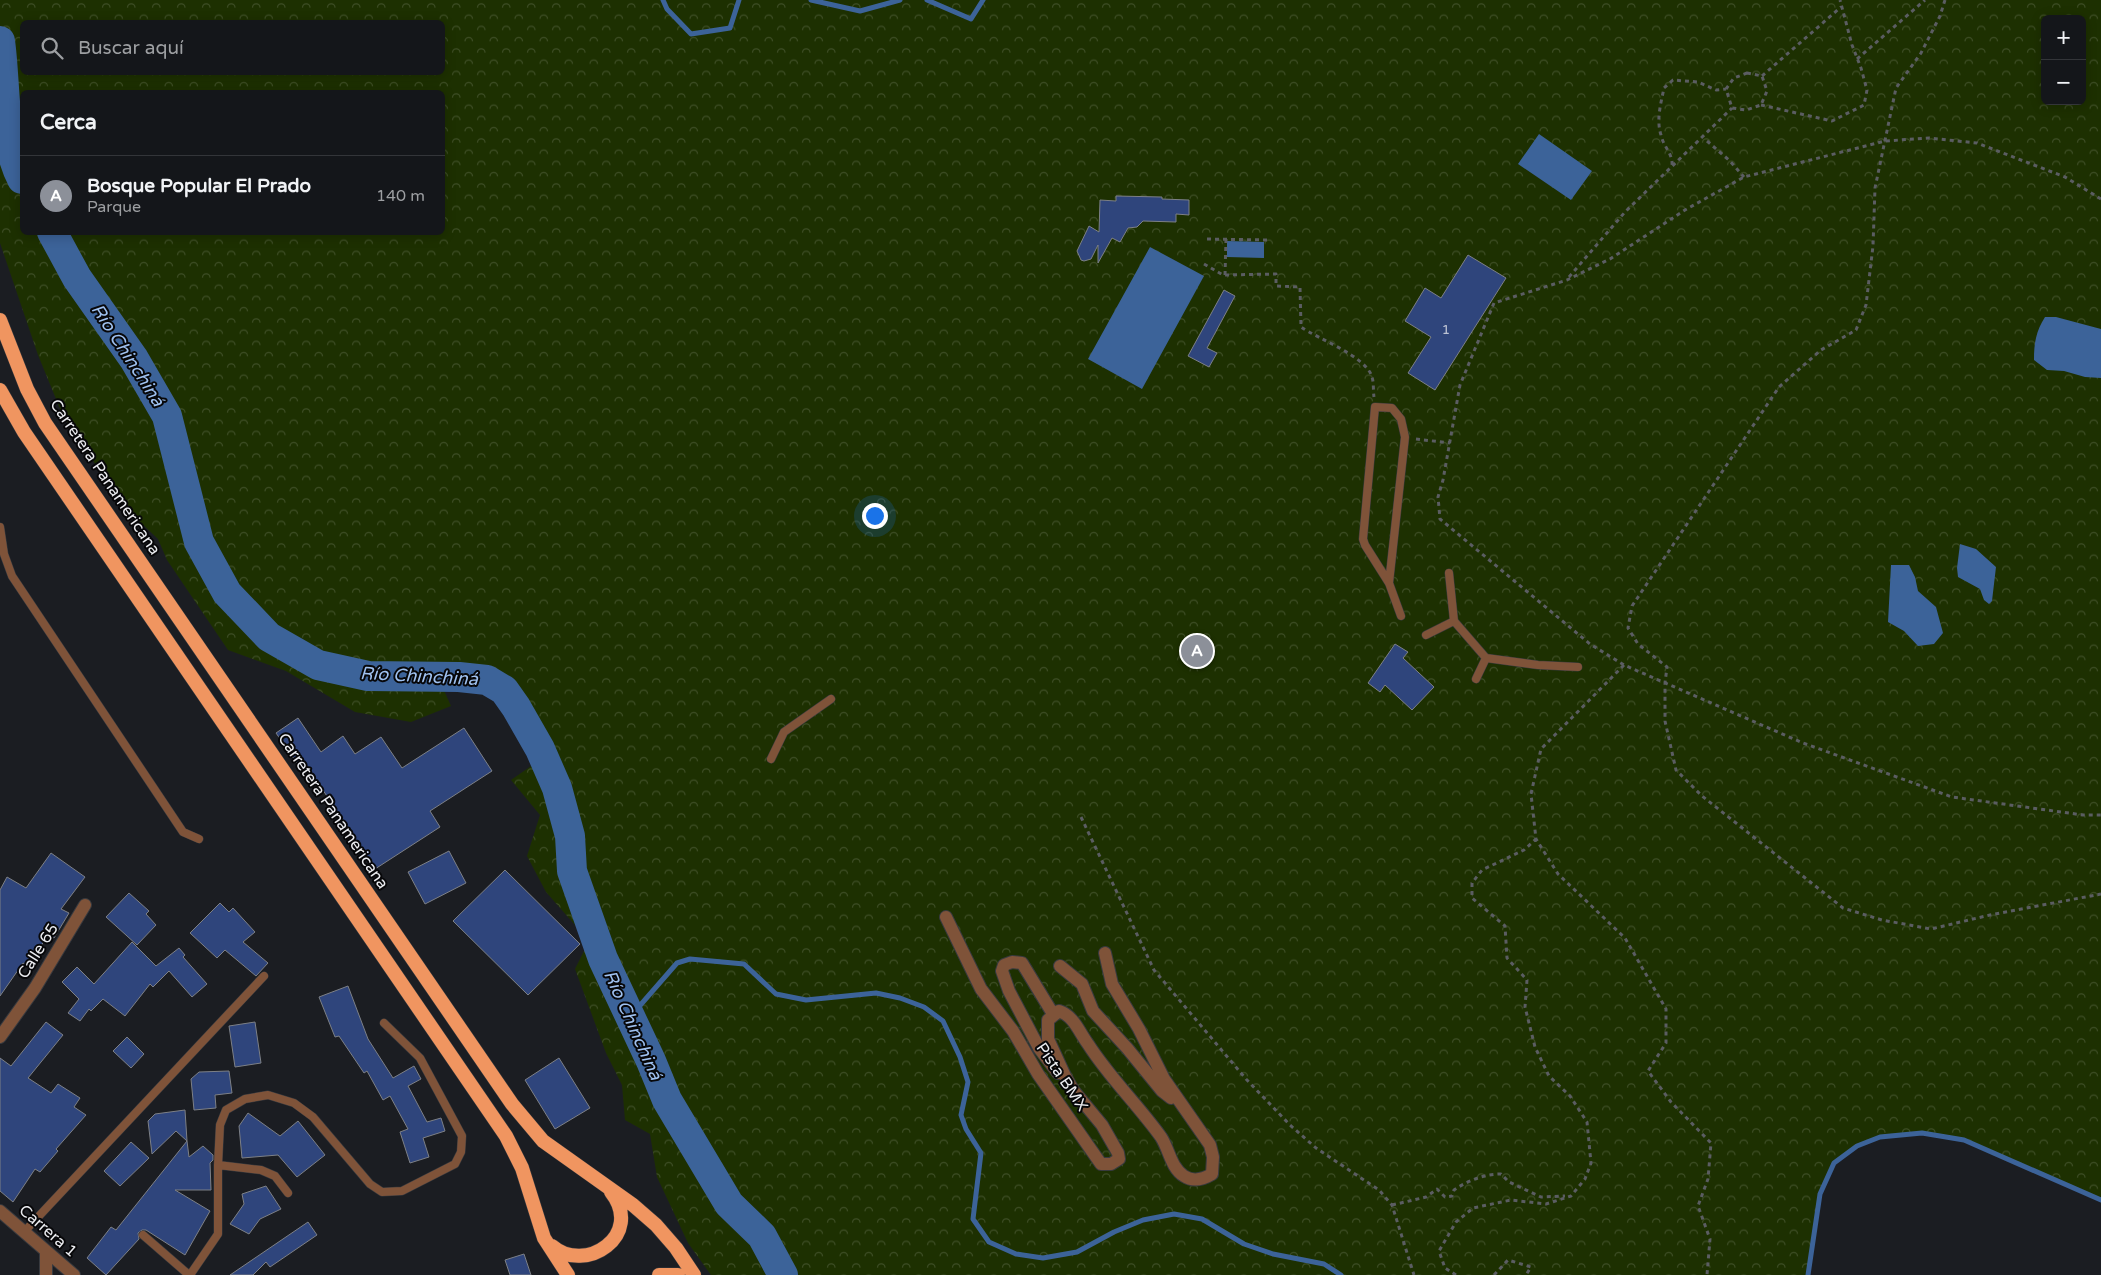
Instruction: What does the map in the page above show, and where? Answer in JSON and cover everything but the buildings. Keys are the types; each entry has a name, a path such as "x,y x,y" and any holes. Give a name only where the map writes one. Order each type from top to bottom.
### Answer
{"highway":[{"name":"Carretera Panamericana","path":"0,320 27,388 45,423 512,1104 543,1141 633,1205 656,1225 676,1248 694,1275"},
{"path":"0,390 24,432 506,1136 522,1168 544,1238 568,1275"},
{"path":"544,1238 558,1253 578,1259 598,1255 614,1242 622,1224 619,1203 607,1188"},
{"path":"659,1275 678,1275"}],"street":[{"name":"Calle 65","path":"0,1037 35,988 85,905"},
{"name":"Pista BMX","path":"946,917 981,989 1013,1031 1038,1074 1064,1109 1093,1156 1101,1164 1112,1164 1119,1160 1118,1152 1102,1125 1053,1067 1036,1041 1006,981 1002,971 1004,965 1012,962 1022,963 1053,1014 1048,1020 1048,1039 1073,1090"},
{"path":"1053,1014 1059,1011 1066,1013 1073,1020 1097,1059 1145,1114 1162,1138 1176,1169 1182,1175 1192,1180 1204,1178 1212,1174 1214,1166 1210,1145 1164,1079 1139,1028 1112,984 1105,953"},
{"path":"1060,966 1082,984 1093,1010 1162,1091 1180,1104"},
{"name":"Carrera 1","path":"0,1211 46,1253 74,1275"},
{"path":"46,1253 46,1275"}],"lane":[{"path":"1389,584 1405,437 1401,419 1392,408 1375,407 1363,539 1365,546 1389,584 1401,616"},
{"path":"0,526 4,554 12,576 183,832 199,839"},
{"path":"1448,574 1454,621 1486,658 1538,665 1578,667"},
{"path":"1426,635 1454,621"},
{"path":"1476,679 1486,658"},
{"path":"771,759 784,732 831,699"},
{"path":"24,1232 264,976"},
{"path":"143,1235 190,1275 218,1234 220,1125 226,1110 245,1099 268,1095 294,1103 313,1117 370,1184 382,1192 402,1191 455,1164 461,1152 462,1136 420,1058 384,1023"},
{"path":"218,1165 261,1170 275,1176 288,1193"}],"path":[{"path":"1732,108 1746,110 1761,105 1832,122 1864,104 1867,90 1840,0"},
{"path":"1857,58 1925,0"},
{"path":"1944,0 1940,16 1921,53 1896,88 1875,188 1873,246 1866,305 1856,330 1821,350 1780,387 1632,606 1628,628 1638,644 1667,668 1665,721 1676,770 1702,796 1843,908 1882,920 1931,929 1990,915 2101,894"},
{"path":"1762,76 1841,7"},
{"path":"1672,165 1672,160 1660,135 1659,112 1664,88 1673,80 1698,82 1716,90 1726,89 1734,78 1748,73 1762,76"},
{"path":"1761,105 1767,91 1762,76"},
{"path":"1726,89 1732,108"},
{"path":"1567,280 1625,212 1732,108"},
{"path":"2101,199 2065,177 1978,143 1928,138 1885,141 1744,178 1685,210 1610,259 1567,280 1494,303 1460,385 1438,498 1440,519 1590,644 1624,665 1803,744 1952,797 2083,815 2101,815"},
{"path":"1707,141 1730,161 1744,178"},
{"path":"1207,239 1269,240"},
{"path":"1225,275 1226,239"},
{"path":"1204,264 1225,275 1276,274 1276,286 1300,287 1301,327 1351,354 1368,371 1372,378 1375,407"},
{"path":"1405,437 1450,443"},
{"path":"1624,665 1541,749 1531,794 1536,839 1558,874 1625,938 1666,1009 1666,1043 1648,1071 1671,1102 1711,1142 1708,1179 1698,1206 1710,1239 1707,1275"},
{"path":"1081,817 1154,970 1246,1079 1290,1124 1316,1148 1379,1190 1392,1205 1414,1275"},
{"path":"1456,1275 1445,1268 1439,1251 1456,1222 1473,1208 1510,1200 1546,1204 1571,1196 1585,1179 1591,1163 1587,1122 1570,1096 1549,1076 1535,1047 1525,1007 1527,980 1507,958 1505,926 1472,898 1472,883 1482,870 1524,850 1536,839"},
{"path":"1392,1205 1426,1197 1437,1189 1445,1197 1452,1196 1454,1190 1468,1180 1481,1179 1492,1174 1500,1174 1509,1182 1541,1197 1571,1196"},
{"path":"1494,1275 1508,1260 1531,1267 1526,1275"}],"green space":[{"path":"0,0 2101,0 2101,1200 1964,1140 1922,1133 1880,1137 1857,1146 1834,1163 1820,1194 1808,1275 711,1275 688,1243 657,1177 650,1134 625,1120 622,1085 606,1053 575,969 589,941 546,892 527,856 540,815 511,780 544,757 514,703 497,685 483,678 438,677 451,706 411,722 355,712 286,671 228,650 167,560 158,539 124,507 63,416 38,355 0,243"}],"water":[{"path":"1539,134 1592,171 1571,200 1518,164"},
{"path":"1227,241 1264,242 1264,258 1227,257"},
{"path":"1150,247 1204,276 1142,389 1088,359"},
{"path":"2045,317 2056,317 2101,329 2101,378 2085,377 2064,371 2047,370 2034,360 2036,337"},
{"path":"1960,544 1976,549 1996,567 1992,601 1989,604 1984,600 1980,589 1958,577 1957,568"},
{"path":"1891,565 1909,565 1915,577 1918,591 1936,607 1943,633 1934,644 1918,646 1904,631 1888,622"}],"waterway":[{"path":"663,0 667,9 691,34 730,28 739,0"},
{"path":"811,0 860,11 900,0"},
{"path":"927,0 971,19 983,0"},
{"name":"Río Chinchiná","path":"0,41 8,130 11,147 20,174"},
{"name":"Río Chinchiná","path":"54,235 77,278 134,359 167,416 199,542 227,593 269,637 318,665 368,676 459,677 487,680 504,690 516,707 540,749 557,788 570,836 572,871 603,959 651,1061 667,1100 729,1204 762,1236 783,1275"},
{"path":"630,1017 677,963 690,959 744,964 776,994 806,1000 876,993 900,998 924,1007 943,1021 960,1057 968,1082 961,1115 966,1129 981,1153 973,1219 989,1242 1016,1254 1043,1258 1077,1252 1114,1232 1143,1220 1174,1214 1202,1219 1244,1244 1273,1254 1324,1264 1341,1275"},
{"path":"1808,1275 1820,1194 1834,1163 1857,1146 1880,1137 1922,1133 1964,1140 2101,1200"}],"place":[{"name":"Bosque Popular El Prado","path":"1197,651"}]}
